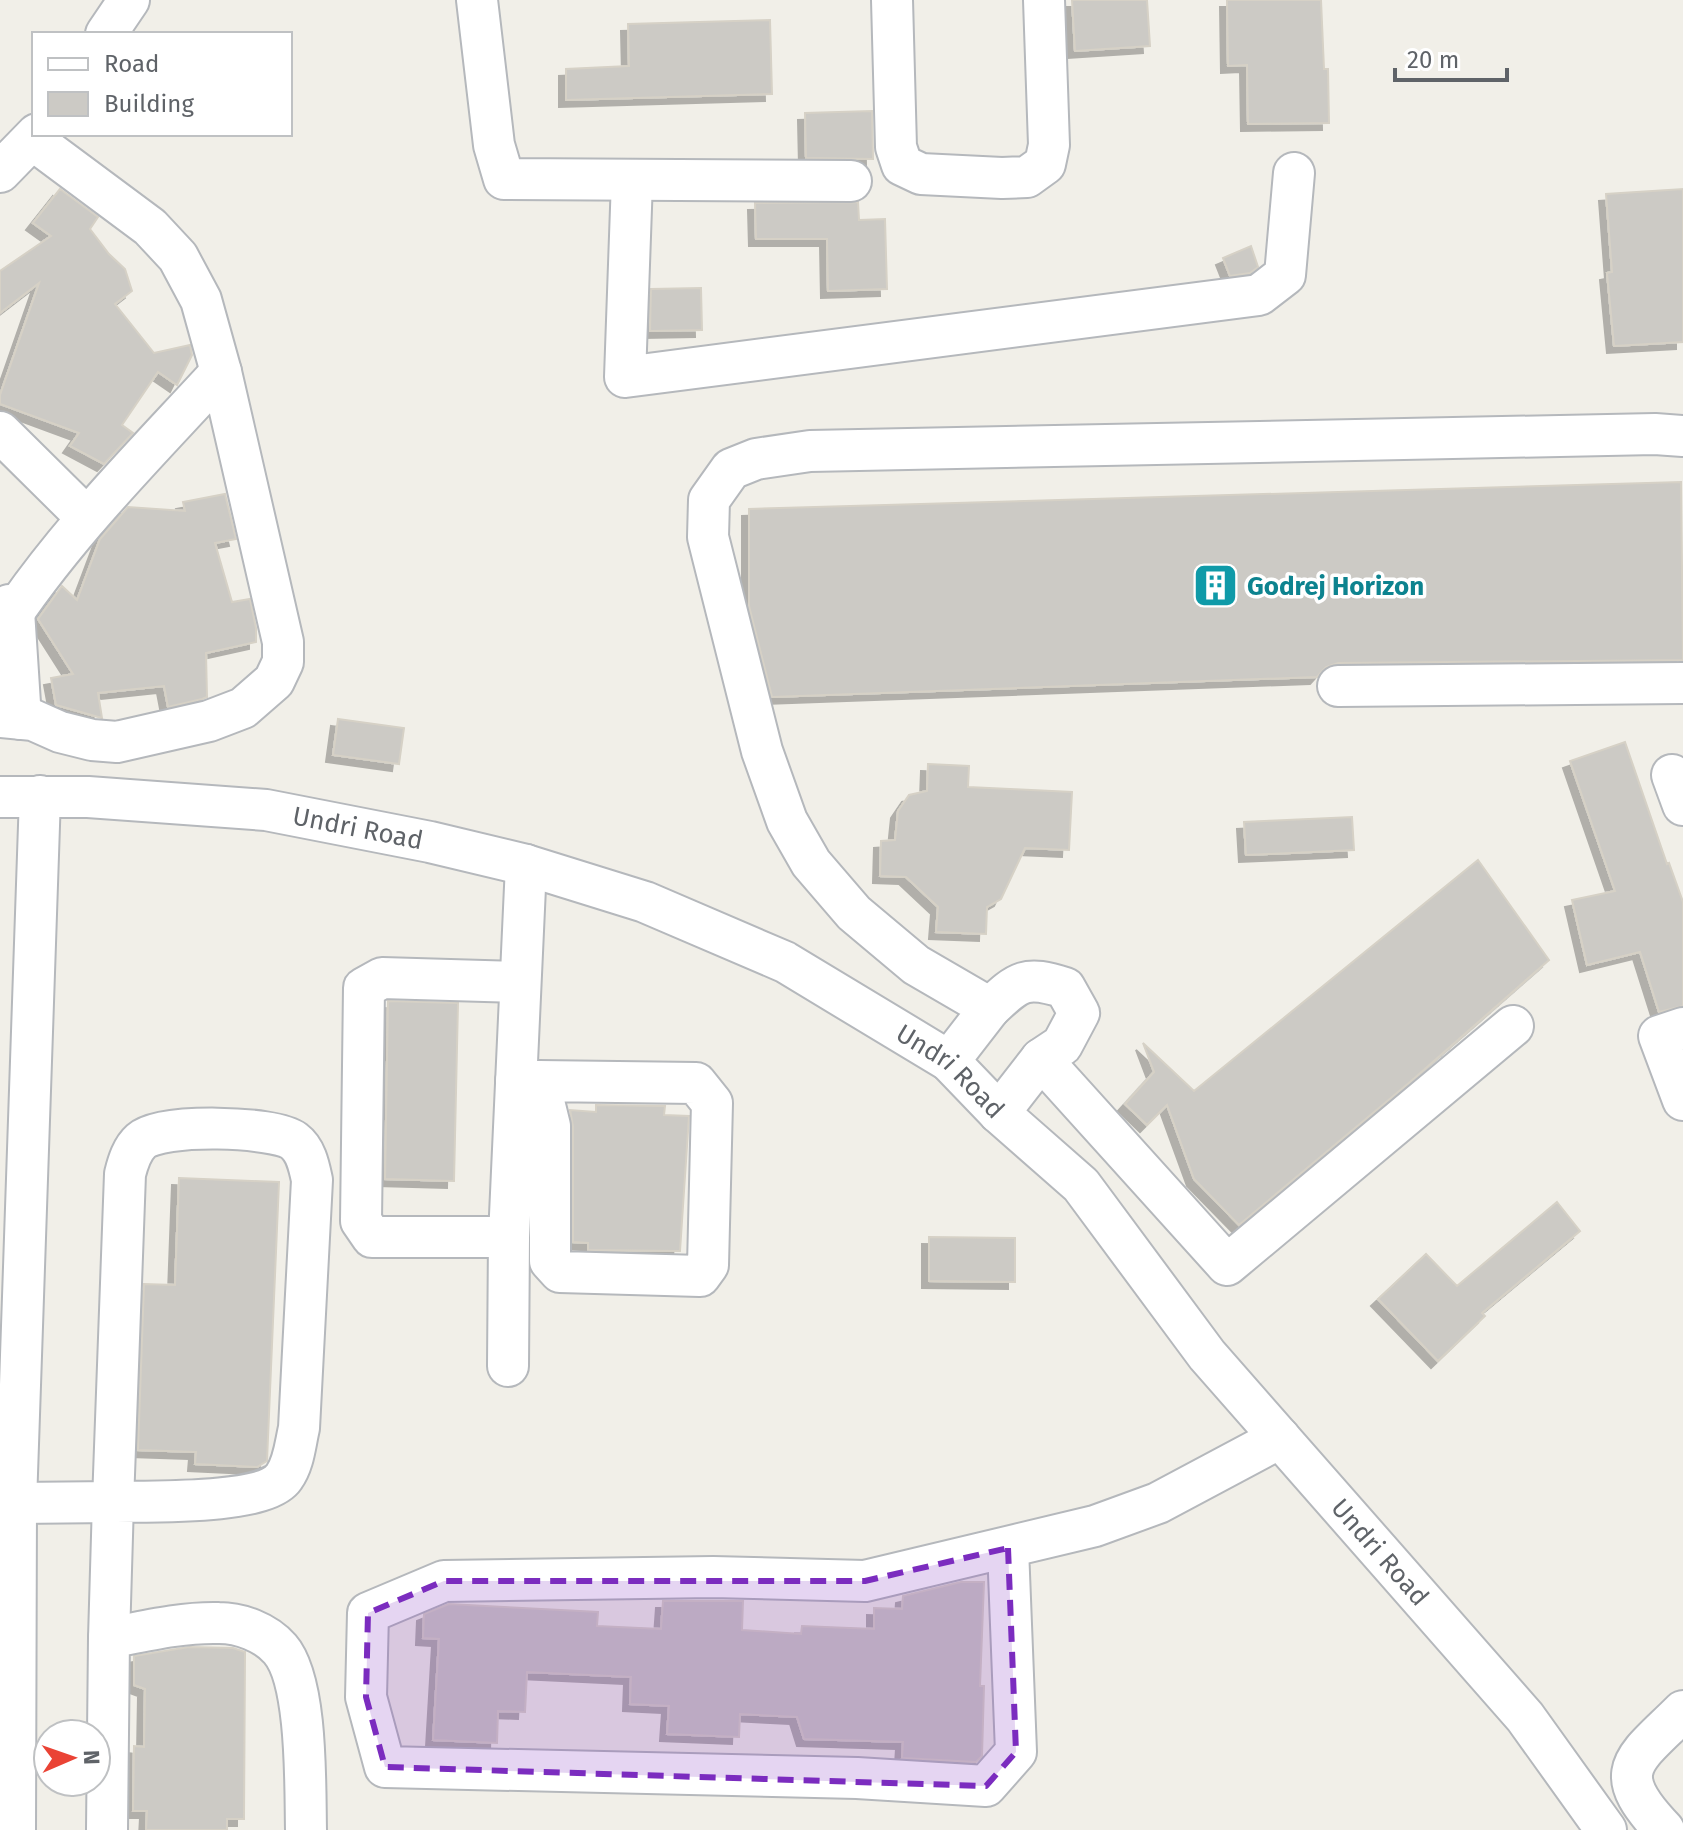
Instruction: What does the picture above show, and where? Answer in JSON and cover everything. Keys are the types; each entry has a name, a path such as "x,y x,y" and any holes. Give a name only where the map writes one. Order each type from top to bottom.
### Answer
{"street":[{"path":"107,32 129,0"},
{"path":"477,0 494,145 504,179 851,181"},
{"path":"892,0 896,147 902,165 921,174 1002,178 1027,177 1045,164 1049,145 1044,0"},
{"path":"0,172 35,137 150,227 178,257 201,300 221,372 283,642 283,662 274,681 243,708 209,721 117,742 92,740 60,732 33,720 11,718 5,613 221,372"},
{"path":"632,180 625,377 1259,295 1285,275 1294,173"},
{"path":"0,432 87,518"},
{"path":"990,1008 916,965 854,913 811,863 787,821 762,751 708,537 709,500 731,469 756,459 810,451 1655,434 1683,436"},
{"path":"1338,686 1683,683"},
{"path":"15,1830 16,1503 40,796"},
{"name":"Undri Road","path":"0,797 88,797 266,810 430,842 526,865 645,902 785,962 949,1061 999,1113 1081,1185 1207,1355 1525,1717 1606,1830"},
{"path":"508,1366 509,1237 528,1081 520,982 526,865"},
{"path":"509,1237 372,1237 361,1221 364,988 382,978 520,982"},
{"path":"949,1061 990,1008 1016,984 1042,980 1065,988 1079,1013 1062,1045 1041,1059 999,1113"},
{"path":"1041,1059 1227,1265 1513,1026"},
{"path":"1683,1028 1659,1036 1683,1100"},
{"path":"528,1081 696,1083 712,1103 708,1265 700,1276 560,1272 550,1261 550,1126 528,1081"},
{"path":"16,1503 113,1502 235,1497 263,1491 283,1479 292,1460 299,1428 312,1180 308,1159 295,1141 275,1132 178,1128 154,1133 141,1141 130,1157 125,1174 113,1502 109,1638 107,1830"},
{"path":"1008,1548 1016,1752 986,1786 857,1778 385,1767 366,1697 368,1613 444,1581 713,1577 865,1581 1095,1526 1158,1503 1280,1438"},
{"path":"109,1638 166,1627 222,1623 253,1629 280,1649 295,1678 297,1690 306,1830"},
{"path":"1664,1830 1641,1806 1631,1782 1636,1757 1683,1711"}],"highlighted area":[{"path":"1008,1548 1016,1752 986,1786 385,1767 366,1697 368,1613 444,1581 865,1581"}],"building":[{"path":"1072,0 1147,0 1150,46 1075,51"},
{"path":"1227,0 1321,0 1324,69 1328,69 1329,123 1248,124 1247,65 1228,66"},
{"path":"770,20 772,94 566,100 566,69 629,66 628,24"},
{"path":"872,111 873,159 806,158 805,113"},
{"path":"60,189 98,217 90,229 125,269 132,291 115,304 154,353 190,345 192,355 177,385 158,372 122,425 133,433 104,464 70,446 79,433 0,404 0,395 39,283 0,313 0,271 51,236 33,223"},
{"path":"1683,189 1683,342 1614,346 1607,273 1612,272 1606,194"},
{"path":"858,202 859,220 885,219 887,289 828,291 827,239 756,239 755,203"},
{"path":"1251,246 1258,267 1250,273 1230,276 1223,258"},
{"path":"701,288 702,330 650,331 651,289"},
{"name":"Godrej Horizon","path":"1681,482 1683,660 1338,663 1326,667 1317,677 772,697 749,606 749,509"},
{"path":"225,494 236,539 215,543 232,602 250,599 256,642 206,653 207,697 202,699 168,707 164,686 98,693 102,718 56,705 51,678 73,674 38,619 62,586 77,600 100,539 128,507 185,511 183,502"},
{"path":"338,719 404,728 399,764 333,755"},
{"path":"1625,742 1683,902 1683,1006 1659,1012 1640,952 1587,965 1572,900 1615,891 1570,761"},
{"path":"928,764 969,766 968,787 1072,792 1069,850 1025,848 1001,899 987,907 986,934 936,932 938,907 906,877 880,876 881,841 895,840 898,811 909,795 927,791"},
{"path":"1352,817 1354,850 1246,855 1244,822"},
{"path":"1478,860 1549,960 1410,1082 1239,1225 1194,1179 1167,1105 1147,1125 1125,1104 1154,1072 1143,1043 1194,1091"},
{"path":"388,1001 458,1003 454,1181 385,1179"},
{"path":"596,1105 665,1106 664,1115 689,1116 680,1251 588,1250 588,1243 573,1242 573,1126 570,1110 596,1112"},
{"path":"179,1178 279,1182 267,1461 257,1467 195,1464 196,1452 138,1450 144,1284 175,1285"},
{"path":"1557,1202 1580,1231 1482,1313 1485,1316 1438,1361 1378,1299 1426,1254 1457,1286"},
{"path":"929,1237 1015,1238 1015,1282 929,1281"},
{"path":"961,1582 984,1582 980,1686 984,1686 982,1756 976,1762 902,1758 903,1742 804,1739 797,1717 740,1714 739,1737 667,1734 669,1706 630,1704 631,1677 527,1672 525,1712 498,1711 497,1743 433,1740 439,1639 423,1638 424,1614 449,1604 598,1612 597,1626 661,1629 663,1601 743,1601 742,1630 801,1634 802,1626 874,1629 874,1608 902,1609 903,1596"},
{"path":"189,1647 233,1648 245,1652 244,1819 227,1819 227,1830 146,1830 147,1811 133,1811 134,1746 144,1747 145,1689 134,1685 134,1656"}],"place":[{"name":"Godrej Horizon","path":"1216,586"}]}
